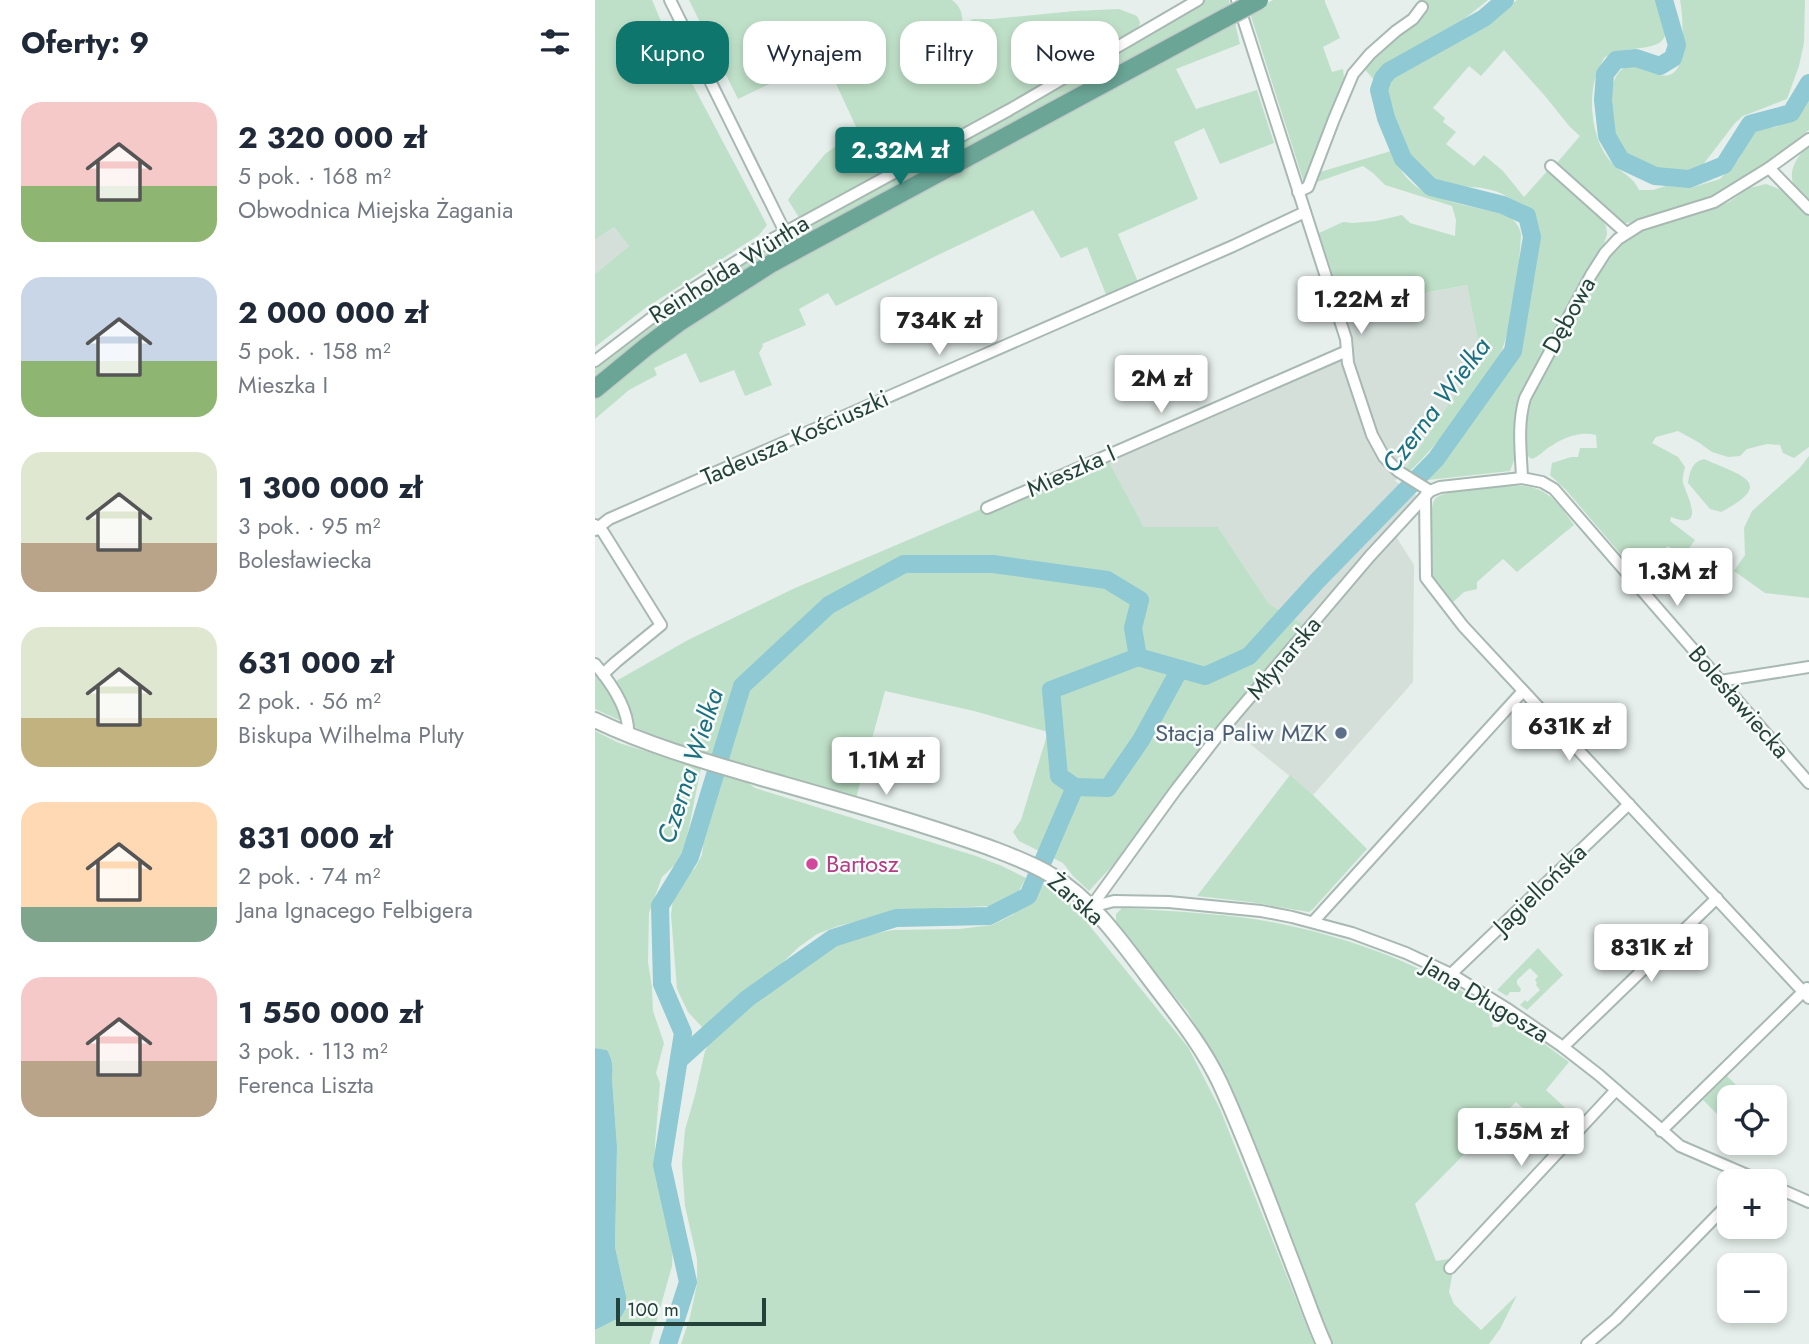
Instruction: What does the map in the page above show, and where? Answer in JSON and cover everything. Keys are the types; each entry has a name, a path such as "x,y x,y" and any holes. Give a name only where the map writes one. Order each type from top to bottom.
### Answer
{"main road":[{"path":"595,389 678,323 781,257 1259,0"}],"street":[{"path":"670,0 785,232"},
{"name":"Reinholda Würtha","path":"595,361 675,300 785,232 998,116 1198,0"},
{"path":"1237,0 1345,335 1348,363 1372,435 1384,457 1426,491 1447,486 1522,478"},
{"path":"1298,192 1308,187 1356,69 1386,39 1413,19 1422,7"},
{"name":"Dębowa","path":"1522,478 1521,408 1605,253 1626,233 1646,223 1696,209 1728,194 1809,139"},
{"path":"1551,166 1626,233"},
{"path":"1769,168 1809,209"},
{"name":"Tadeusza Kościuszki","path":"596,527 1305,212"},
{"name":"Mieszka I","path":"987,508 1347,351"},
{"name":"Bolesławiecka","path":"1522,478 1535,479 1554,489 1809,783"},
{"path":"1426,491 1426,578 1463,626 1807,992 1661,1131"},
{"name":"Młynarska","path":"1091,907 1223,729 1426,491"},
{"path":"596,527 603,532 661,625 603,674"},
{"path":"595,664 627,716 628,735"},
{"path":"1720,681 1809,667"},
{"path":"1313,922 1523,691"},
{"name":"Żarska","path":"595,720 688,756 988,847 1052,875 1073,890 1091,907 1139,965 1187,1028 1219,1082 1324,1344"},
{"name":"Jagiellońska","path":"1451,974 1629,804"},
{"path":"1563,1047 1717,898"},
{"name":"Jana Długosza","path":"1091,907 1114,901 1226,906 1313,922 1385,945 1451,974 1513,1013 1563,1047 1680,1146 1731,1169"},
{"path":"1450,1268 1616,1090"},
{"path":"1787,1192 1809,1202"},
{"path":"1587,1344 1616,1319 1717,1215"}],"shaded area":[{"path":"614,227 629,246 595,274 595,240"},
{"path":"1467,285 1481,356 1408,466 1395,481 1422,499 1397,538 1414,565 1413,682 1313,795 1228,726 1310,628 1269,604 1218,527 1144,527 1106,456 1347,351 1337,310"}],"green space":[{"path":"595,0 652,0 661,21 616,21 616,84 692,84 767,225 759,235 644,309 595,347 595,274 629,246 614,227 595,240"},
{"path":"689,0 952,0 961,11 962,21 900,21 900,84 997,84 997,21 969,21 973,19 1119,9 1137,16 1140,22 1133,33 1119,42 1119,21 1011,21 1011,84 1046,84 800,219 788,200 825,154 858,131 836,84 886,84 886,21 743,21 743,84 769,84 738,99 729,81 729,21 699,21"},
{"path":"1200,0 1229,0 1230,6 1119,67 1119,46"},
{"path":"1273,0 1325,0 1340,38 1323,47 1332,72 1343,69 1345,86 1306,183 1250,13"},
{"path":"1418,0 1488,0 1453,28 1388,63 1374,80 1361,65 1421,3"},
{"path":"1517,0 1656,0 1664,20 1665,34 1661,42 1615,52 1604,58 1596,76 1592,100 1592,112 1600,145 1612,163 1630,178 1639,190 1666,186 1690,188 1720,179 1739,159 1749,135 1759,129 1776,127 1796,117 1809,99 1809,130 1748,176 1715,196 1640,221 1626,223 1621,222 1555,165 1580,136 1504,50 1481,76 1469,66 1433,108 1445,118 1443,122 1456,132 1446,144 1474,166 1484,155 1503,171 1524,197 1549,169 1601,216 1607,234 1603,247 1591,263 1521,395 1516,411 1516,455 1510,471 1428,480 1519,348 1525,331 1537,224 1529,211 1500,193 1446,185 1427,176 1414,164 1399,140 1387,88 1390,79 1399,71 1469,35"},
{"path":"1680,0 1805,0 1804,43 1787,99 1743,116 1702,166 1679,172 1650,167 1627,153 1616,138 1610,103 1615,80 1620,71 1627,67 1633,66 1666,76 1677,69 1682,46"},
{"path":"1235,23 1240,44 1176,69 1196,109 1257,90 1274,143 1220,164 1204,128 1174,142 1198,199 1118,234 1138,282 1107,297 1087,247 1061,258 1033,210 836,306 828,293 799,309 806,325 762,344 759,353 772,385 745,396 734,370 700,383 686,353 654,368 657,375 629,390 595,419 595,396 722,301 1119,82"},
{"path":"1052,84 1087,84 899,187 595,381 595,365 653,320 731,267"},
{"path":"1809,147 1809,202 1796,189 1792,171 1800,155"},
{"path":"1391,151 1405,176 1420,189 1444,199 1507,215 1516,223 1521,234 1511,319 1495,366 1450,426 1410,471 1406,468 1481,356 1467,285 1344,308 1319,233 1343,222 1376,221 1402,215 1410,223 1455,236 1456,220 1452,206 1385,185 1363,166 1317,182 1320,172"},
{"path":"1766,184 1782,190 1809,216 1809,447 1794,458 1783,453 1780,445 1767,444 1747,449 1740,456 1728,457 1712,452 1678,431 1656,437 1652,443 1678,457 1685,467 1683,483 1691,504 1691,516 1688,520 1671,517 1670,521 1695,540 1684,555 1668,546 1636,572 1550,475 1552,463 1578,457 1580,448 1597,448 1596,435 1578,434 1567,438 1532,459 1526,455 1526,407 1602,265 1624,239 1701,213 1729,202 1749,188"},
{"path":"1106,456 1144,527 1218,527 1269,604 1310,628 1136,840 1089,891 1063,863 1019,841 1013,832 1021,820 1048,732 974,711 885,691 856,798 665,741 595,709 595,670 611,684 688,640 795,588"},
{"path":"1809,456 1809,598 1765,593 1734,571 1745,555 1744,528 1752,511 1799,469"},
{"path":"1704,459 1740,475 1750,486 1738,502 1721,512 1710,509 1688,483 1692,468"},
{"path":"1523,486 1547,494 1574,525 1517,572 1503,559 1477,582 1477,589 1464,592 1452,603 1432,578 1432,510 1435,499 1440,495 1462,490"},
{"path":"595,731 619,743 701,768 683,857 662,877 649,913 648,962 653,1011 664,1043 656,1073 660,1083 656,1166 673,1240 672,1266 650,1344 595,1344 595,1330 621,1317 626,1296 615,1247 617,1146 612,1064 607,1050 595,1048"},
{"path":"721,773 744,780 755,788 976,856 1026,878 1015,898 1005,903 881,916 817,934 799,947 746,997 710,1026 703,1028 688,1012 677,989 671,915 673,899 681,882 695,868 702,855 704,835"},
{"path":"1290,775 1367,849 1309,912 1197,896"},
{"path":"1044,884 1068,899 1188,1047 1220,1109 1314,1344 681,1344 697,1284 697,1259 685,1206 682,1164 685,1130 705,1051 716,1033 749,1003 822,948 843,940 893,930 959,929 992,925 1012,915"},
{"path":"1122,908 1260,920 1354,943 1441,979 1496,1012 1492,1027 1498,1027 1508,1018 1569,1062 1546,1090 1578,1120 1559,1141 1516,1102 1415,1204 1436,1261 1449,1259 1452,1276 1449,1292 1454,1304 1481,1330 1517,1295 1500,1329 1489,1344 1333,1344 1216,1060 1187,1011 1116,923 1116,914"},
{"path":"1538,948 1563,975 1527,1010 1520,1005 1540,990 1535,980 1538,976 1530,968 1517,980 1520,992 1510,992 1507,996 1497,990"},
{"path":"1727,1076 1736,1085 1718,1085"},
{"path":"1717,1086 1717,1114 1703,1100"}],"water":[{"path":"595,1048 607,1050 612,1064 617,1146 615,1247 626,1296 626,1308 621,1317 595,1330"}],"waterway":[{"name":"Czerna Wielka","path":"668,1344 688,1282 662,1165 683,1033 662,984 660,906 690,857 742,686 829,605 904,564 993,564 1107,580 1140,600 1133,628 1138,657 1205,676 1249,656 1318,580 1436,459 1513,351 1532,237 1527,216 1503,205 1431,187 1403,159 1386,118 1379,90 1389,71 1484,18 1505,0"},
{"name":"Czerna Wielka","path":"1664,0 1677,45 1673,58 1660,66 1636,58 1616,60 1605,74 1603,100 1607,136 1621,160 1655,176 1689,179 1724,165 1750,124 1791,113 1809,83"},
{"name":"Czerna Wielka","path":"1075,787 1059,776 1051,690 1138,657"},
{"name":"Czerna Wielka","path":"679,1060 748,998 833,938 896,918 989,916 1028,896 1075,787 1108,788 1141,740 1180,669"}],"place":[{"name":"Stacja Paliw MZK","path":"1341,733"},
{"name":"Bartosz","path":"812,864"}]}
